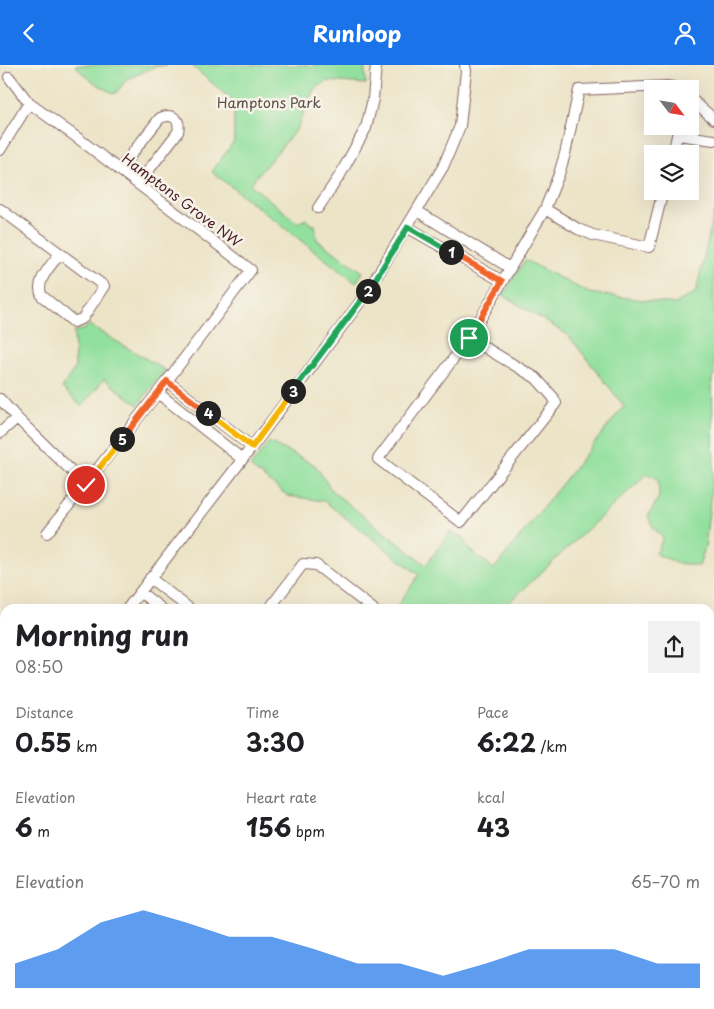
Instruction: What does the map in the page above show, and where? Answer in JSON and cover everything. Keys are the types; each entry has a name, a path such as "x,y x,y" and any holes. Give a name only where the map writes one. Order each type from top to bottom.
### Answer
{"street":[{"path":"318,208 340,175 366,129 374,99 376,65"},
{"path":"131,604 252,447 366,294 408,227 443,167 460,126 465,65"},
{"name":"Hamptons Grove NW","path":"9,77 29,103 250,270 158,393 47,533"},
{"path":"469,338 536,378 556,403 461,522 378,459 469,338 545,209 565,155 579,90 644,87"},
{"path":"0,150 29,103"},
{"path":"699,106 714,119"},
{"path":"119,170 160,118 171,116 175,118 179,126 178,132 138,184"},
{"path":"696,135 714,140"},
{"path":"545,209 578,229 593,235 649,247 661,200"},
{"path":"0,209 60,253 104,286 83,318 74,322 42,296 40,291 41,279 60,253"},
{"path":"417,211 510,268"},
{"path":"408,227 502,281"},
{"path":"167,381 252,447"},
{"path":"158,393 242,459"},
{"path":"0,400 86,485"},
{"path":"0,433 17,418"},
{"path":"272,604 303,564 316,565 367,604"},
{"path":"150,578 184,604"},
{"path":"140,592 156,604"}],"green space":[{"path":"75,65 167,65 155,67 127,79 115,94 88,78"},
{"name":"Hamptons Park","path":"191,65 309,65 311,67 314,65 364,65 366,84 328,81 314,89 296,130 250,184 298,223 306,219 310,224 315,225 317,240 363,272 356,283 212,172 234,141 234,102"},
{"path":"714,213 714,374 712,379 714,465 705,547 699,566 678,563 656,554 663,538 653,527 648,516 659,497 658,479 647,474 507,604 399,604 419,575 324,501 288,496 250,467 269,442 315,465 332,491 426,565 450,532 457,536 463,536 467,547 494,569 624,406 568,335 503,295 525,260 589,293 675,304 696,292"},
{"path":"89,325 165,370 138,405 104,379 82,407 62,388 75,368 74,331 83,330"}],"route":[{"path":"86,485 167,381 252,447 366,294 408,227 502,281 469,338"}]}
